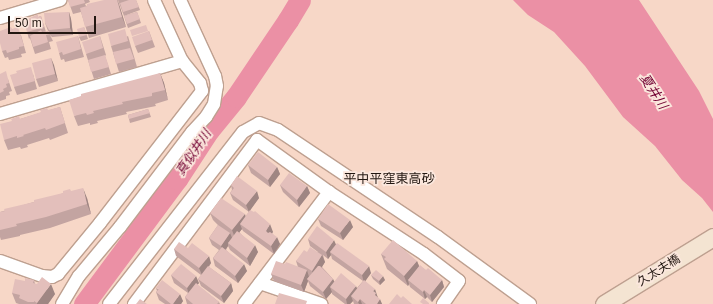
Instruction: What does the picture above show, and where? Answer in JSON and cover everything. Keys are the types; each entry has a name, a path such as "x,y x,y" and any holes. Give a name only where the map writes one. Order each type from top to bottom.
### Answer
{"street":[{"path":"0,18 60,0"},
{"path":"1,263 42,276 52,277 58,274 100,223 202,91 200,83 182,61 154,0"},
{"path":"62,304 79,276 120,227 192,132 206,117 214,104 217,86 216,76 180,0"},
{"path":"0,114 182,61"},
{"path":"109,304 244,132 259,123 278,130 438,237 530,304"},
{"path":"134,304 258,140 329,192 424,254 459,281 443,304"},
{"path":"244,304 329,192"},
{"name":"久太夫橋","path":"604,304 713,237"},
{"path":"260,284 319,304"}],"water":[{"name":"夏井川","path":"513,0 639,0 699,91 713,119 713,212 702,198 682,180 655,146 623,117 585,66 554,32 528,15"}],"building":[{"path":"68,0 84,0 85,3 70,7"},
{"path":"104,0 117,0 122,17 85,27 80,8 87,6 87,4"},
{"path":"129,0 136,0 139,7 123,12 120,3"},
{"path":"69,12 70,28 49,30 45,23 44,13"},
{"path":"137,12 140,19 127,24 124,16"},
{"path":"38,14 38,17 41,16 44,27 27,32 24,21"},
{"path":"146,25 148,31 132,36 130,30"},
{"path":"11,27 12,29 18,27 24,46 7,53 6,50 2,51 0,31"},
{"path":"84,27 87,35 79,37 77,29"},
{"path":"125,29 128,41 111,46 108,34"},
{"path":"41,30 42,32 49,31 50,34 46,35 48,42 33,47 30,36"},
{"path":"149,31 152,40 135,46 132,37"},
{"path":"78,36 81,49 63,55 62,52 59,53 56,42"},
{"path":"100,36 103,48 86,54 82,42"},
{"path":"130,48 134,59 116,64 113,52"},
{"path":"105,55 109,67 91,72 88,60"},
{"path":"51,58 55,74 36,79 32,63"},
{"path":"31,67 35,81 14,87 10,75 17,73 16,71"},
{"path":"6,71 9,83 6,84 7,87 3,89 4,91 0,93 0,74"},
{"path":"160,73 165,90 152,93 152,96 122,102 123,104 93,111 94,113 87,115 86,113 74,116 69,100 81,96 81,94"},
{"path":"60,107 65,123 46,130 45,128 23,135 24,136 17,138 17,136 4,140 0,124 12,121 11,119 19,116 20,119 41,112 40,110 47,108 48,110"},
{"path":"148,109 150,113 129,119 128,115"},
{"path":"258,152 277,167 268,180 248,165"},
{"path":"289,173 307,186 297,200 280,185"},
{"path":"237,176 257,191 246,205 230,193 234,188 231,185"},
{"path":"83,188 87,204 0,230 0,212 5,211 4,209 34,202 34,200 63,193 63,191 70,189 71,191"},
{"path":"221,198 245,214 232,230 210,213"},
{"path":"328,204 350,220 340,233 318,219"},
{"path":"250,210 255,211 270,224 266,231 277,237 271,246 240,224"},
{"path":"218,225 230,233 221,246 209,238"},
{"path":"317,226 334,240 326,252 308,239"},
{"path":"237,231 255,245 247,258 228,243"},
{"path":"393,240 417,261 404,276 384,259 386,257 381,254"},
{"path":"179,242 188,248 192,243 209,256 199,268 174,249"},
{"path":"337,243 369,266 362,275 330,252"},
{"path":"222,247 244,264 235,276 213,258"},
{"path":"310,247 322,255 312,271 296,261 304,250 307,252"},
{"path":"276,261 285,264 286,262 307,270 301,285 271,274"},
{"path":"181,264 196,276 187,288 171,275"},
{"path":"420,265 426,270 428,268 442,280 430,295 424,290 423,292 408,280"},
{"path":"208,266 231,283 221,296 198,279"},
{"path":"318,266 320,266 333,279 323,292 307,279"},
{"path":"376,270 383,276 379,281 371,275"},
{"path":"341,273 356,286 346,299 330,287"},
{"path":"42,277 51,284 37,303 34,301 28,302 19,298 20,295 12,293 15,279 25,281 25,278 34,280 33,283 37,284"},
{"path":"162,280 180,294 173,304 156,292 159,289 156,288"},
{"path":"364,280 375,289 373,291 376,293 375,295 380,299 377,304 366,304 360,299 358,302 351,296"},
{"path":"196,283 219,302 217,304 193,304 185,297"},
{"path":"279,293 307,301 306,304 275,304"},
{"path":"397,294 401,298 403,296 412,304 389,304"},
{"path":"423,298 429,304 423,304 420,302"},
{"path":"140,299 147,304 136,304"}],"waterway":[{"name":"真似井川","path":"84,304 177,179 209,130 236,97 300,0"}],"district":[{"name":"平中平窪東高砂","path":"389,179"}]}
